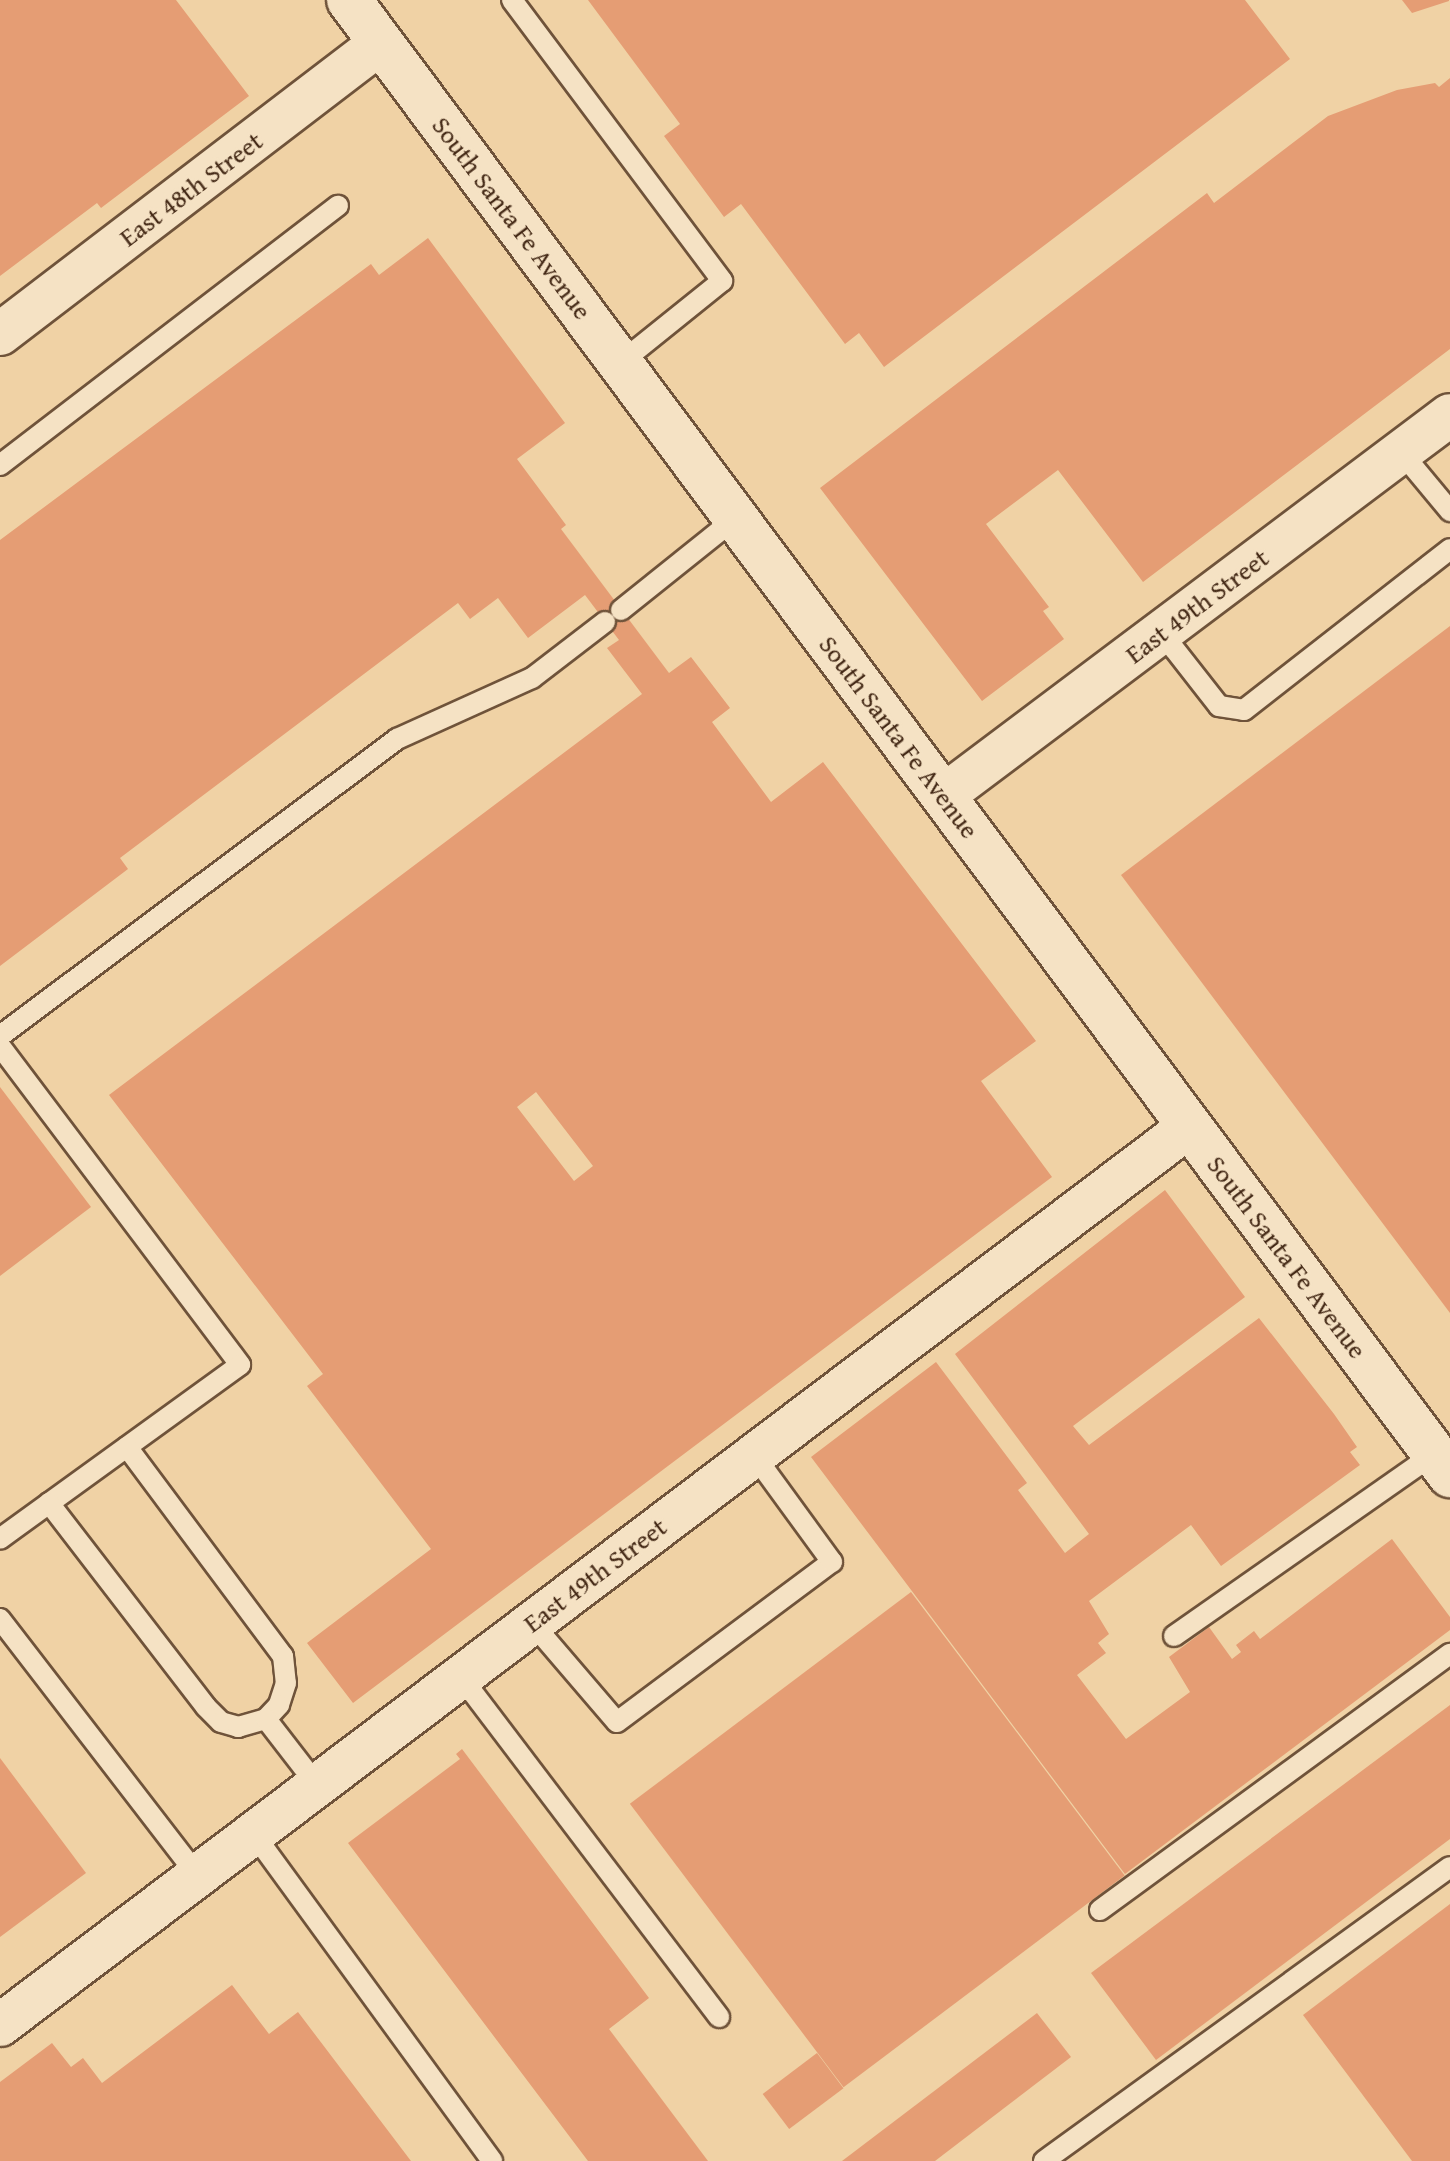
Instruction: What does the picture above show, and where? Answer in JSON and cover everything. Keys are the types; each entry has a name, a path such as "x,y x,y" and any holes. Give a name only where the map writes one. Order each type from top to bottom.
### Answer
{"main road":[{"name":"South Santa Fe Avenue","path":"349,0 1442,1464"}],"street":[{"name":"East 48th Street","path":"0,334 381,43"},
{"name":"East 49th Street","path":"943,796 1450,415"},
{"name":"East 49th Street","path":"0,2025 1190,1126"}],"lane":[{"path":"512,0 722,281 620,363"},
{"path":"0,465 338,206"},
{"path":"1401,452 1450,511"},
{"path":"0,1036 397,739 532,678 736,518"},
{"path":"1161,632 1219,706 1244,710 1450,549"},
{"path":"0,1046 240,1365 0,1539"},
{"path":"49,1503 192,1692 221,1722 238,1727 266,1719 279,1705 286,1683 283,1656 127,1447"},
{"path":"532,1623 617,1722 832,1562 754,1455"},
{"path":"1174,1636 1442,1464"},
{"path":"0,1619 198,1876"},
{"path":"1100,1910 1450,1654"},
{"path":"461,1677 719,2017"},
{"path":"266,1719 317,1785"},
{"path":"253,1833 492,2161"},
{"path":"1044,2161 1450,1867"}],"building":[{"path":"0,0 176,0 249,96 101,208 97,203 0,276"},
{"path":"588,0 1245,0 1290,59 884,367 859,333 845,344 741,204 724,217 664,136 680,124"},
{"path":"1402,0 1449,0 1449,1 1412,13"},
{"path":"1450,78 1450,349 1143,582 1058,470 986,524 1049,607 1043,611 1064,639 982,701 820,488 1207,193 1214,203 1328,116 1397,90 1435,83 1439,87"},
{"path":"428,238 565,423 517,459 566,525 561,529 669,673 691,657 730,708 712,722 771,802 823,762 1036,1041 981,1081 1052,1177 353,1703 307,1643 431,1549 307,1386 323,1374 109,1095 642,694 607,648 619,640 585,595 528,638 498,598 470,619 458,603 120,858 128,869 0,966 0,540 371,264 379,275","holes":["536,1092 593,1166 574,1181 517,1107"]},
{"path":"1450,626 1450,1313 1121,875"},
{"path":"0,1087 91,1207 0,1276"},
{"path":"1165,1190 1245,1297 1073,1426 1089,1445 1259,1318 1357,1447 1350,1452 1360,1465 1221,1566 1191,1525 1089,1601 1109,1634 1098,1643 1106,1653 1077,1675 1126,1739 1190,1692 1169,1657 1209,1627 1232,1659 1241,1652 1236,1645 1254,1631 1260,1639 1392,1539 1450,1617 1450,1630 1125,1874 811,1457 936,1362 1027,1483 1018,1490 1065,1553 1089,1534 955,1354"},
{"path":"911,1592 1125,1876 844,2087 630,1804"},
{"path":"1450,1705 1450,1839 1156,2060 1091,1973"},
{"path":"462,1749 649,1998 609,2029 708,2161 588,2161 348,1843 460,1759 456,1754"},
{"path":"0,1758 86,1873 0,1937"},
{"path":"1450,1904 1450,2161 1412,2161 1303,2015"},
{"path":"232,1985 269,2034 298,2012 411,2161 0,2161 0,2082 52,2043 71,2067 83,2058 102,2083"},
{"path":"1037,2013 1071,2057 935,2161 842,2161"},
{"path":"817,2053 843,2088 789,2129 763,2094"}]}
